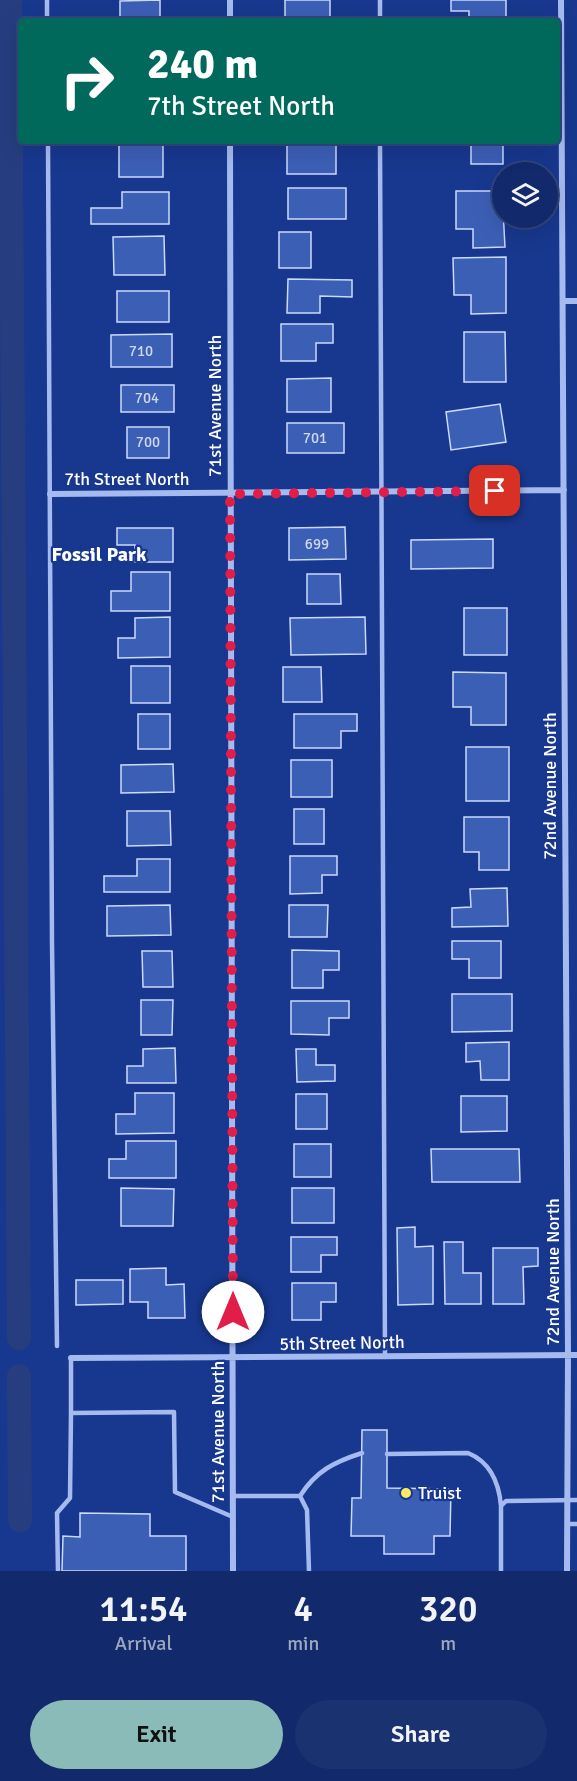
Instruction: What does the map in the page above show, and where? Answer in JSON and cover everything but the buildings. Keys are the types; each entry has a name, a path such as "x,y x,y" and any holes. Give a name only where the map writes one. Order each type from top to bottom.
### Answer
{"street":[{"path":"230,0 230,18"},
{"name":"72nd Avenue North","path":"561,0 568,1355 567,1571"},
{"name":"71st Avenue North","path":"230,144 233,1571"},
{"path":"563,301 577,301"},
{"name":"7th Street North","path":"50,494 564,490"},
{"name":"5th Street North","path":"71,1358 233,1359 577,1355"}],"lane":[{"path":"47,0 47,18"},
{"path":"380,0 380,18"},
{"path":"48,144 52,931 57,1346"},
{"path":"380,144 385,1357"},
{"path":"58,1571 57,1513 70,1498 71,1358"},
{"path":"71,1413 174,1412 175,1492 233,1517"},
{"path":"300,1496 308,1484 330,1466 362,1453"},
{"path":"387,1454 468,1453 484,1463 492,1474 500,1493 501,1571"},
{"path":"233,1496 300,1496"},
{"path":"300,1496 307,1510 309,1571"},
{"path":"501,1506 514,1500 577,1500"},
{"path":"567,1524 577,1524"}],"waterway":[{"path":"10,0 19,1338"},
{"path":"19,1376 20,1520"}],"place":[{"name":"Truist","path":"406,1493"}],"district":[{"name":"Fossil Park","path":"99,554"}],"route":[{"path":"233,1312 230,494 495,491"}]}
